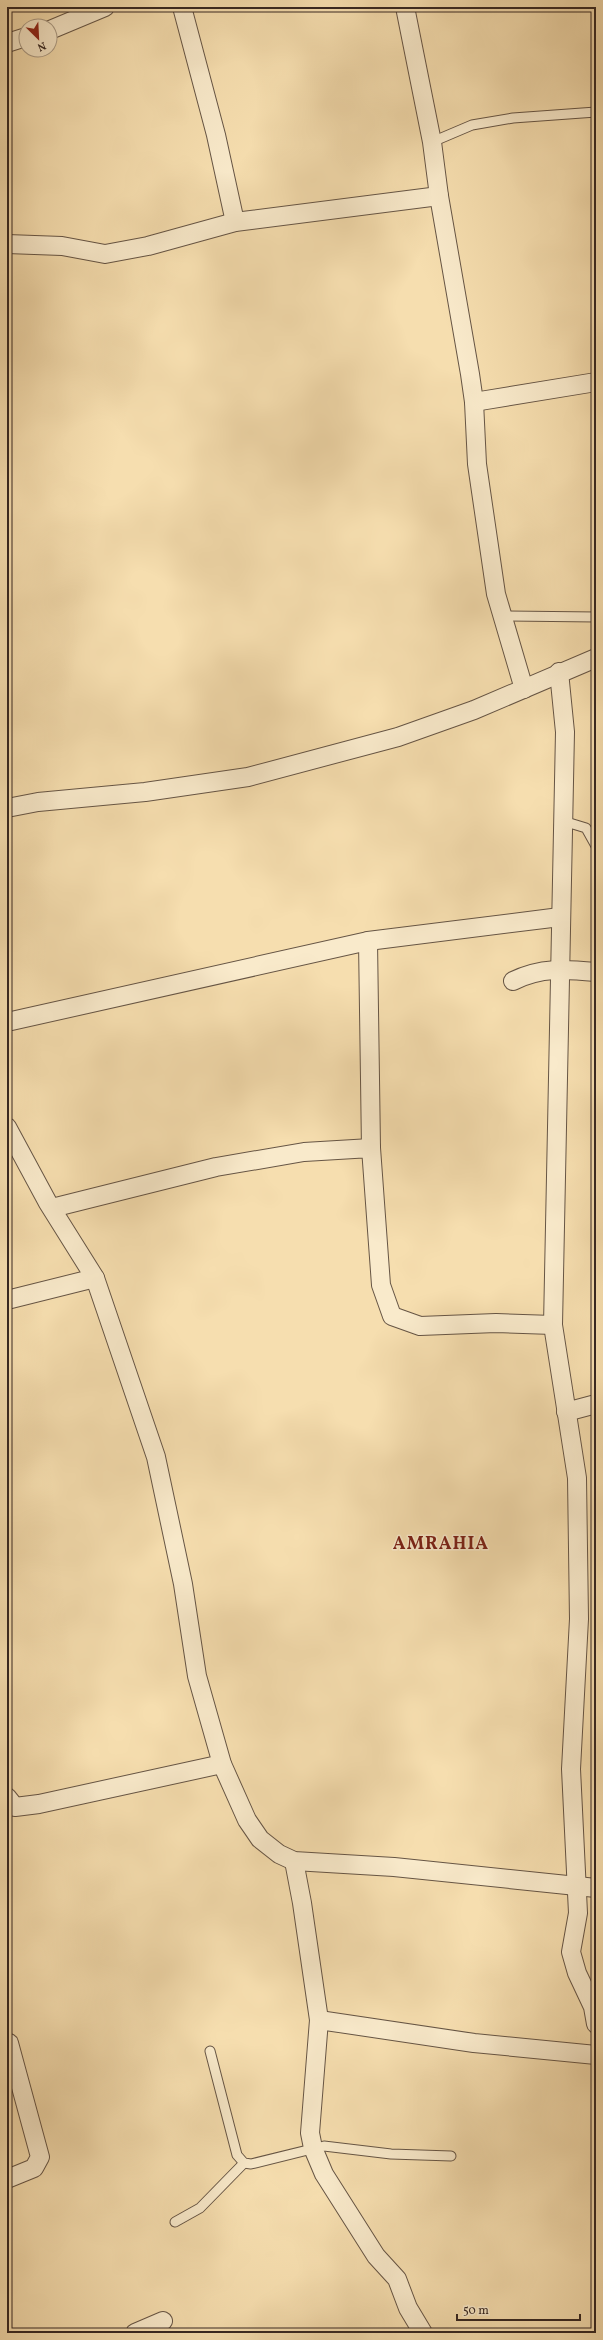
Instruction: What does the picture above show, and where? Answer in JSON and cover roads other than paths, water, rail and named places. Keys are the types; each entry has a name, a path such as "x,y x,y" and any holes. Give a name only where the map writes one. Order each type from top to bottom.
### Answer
{"street":[{"path":"58,27 105,7"},
{"path":"182,7 198,62 235,222"},
{"path":"405,7 432,142 439,196 474,402 477,464 496,594 524,689"},
{"path":"7,43 18,40"},
{"path":"7,244 62,246 105,254 148,246 235,222 439,196"},
{"path":"474,402 596,382"},
{"path":"7,808 38,802 145,792 248,777 398,737 474,710 524,689 559,672 596,658"},
{"path":"559,672 565,732 559,969 559,1088 555,1160 553,1325 577,1486 579,1620 571,1769 578,1913 571,1952 577,1973 593,2006 596,2024"},
{"path":"7,1022 368,941 560,917"},
{"path":"368,941 371,1148 381,1285 392,1316 420,1326 496,1323 553,1325"},
{"path":"514,981 529,973 559,969 596,972"},
{"path":"7,1127 52,1208 95,1278 156,1457 183,1584 197,1676 222,1764 248,1820 260,1839 279,1854 294,1861 394,1868 596,1888"},
{"path":"52,1208 216,1167 304,1152 371,1148"},
{"path":"7,1300 95,1278"},
{"path":"566,1412 596,1404"},
{"path":"10,1805 39,1804 222,1764"},
{"path":"294,1861 302,1903 319,2020 310,2132 313,2148 324,2174 348,2215 376,2256 397,2279 408,2308 423,2333"},
{"path":"319,2020 474,2043 596,2055"},
{"path":"7,2179 34,2168 40,2157 9,2043"},
{"path":"135,2333 163,2322"}],"lane":[{"path":"432,142 472,125 513,118 596,112"},
{"path":"502,616 596,617"},
{"path":"563,821 586,828 596,846"},
{"path":"210,2051 237,2155 244,2163 251,2164 324,2146 391,2154 450,2156"},
{"path":"175,2222 200,2208 244,2163"}],"district":[{"name":"AMRAHIA","path":"441,1543"}]}
